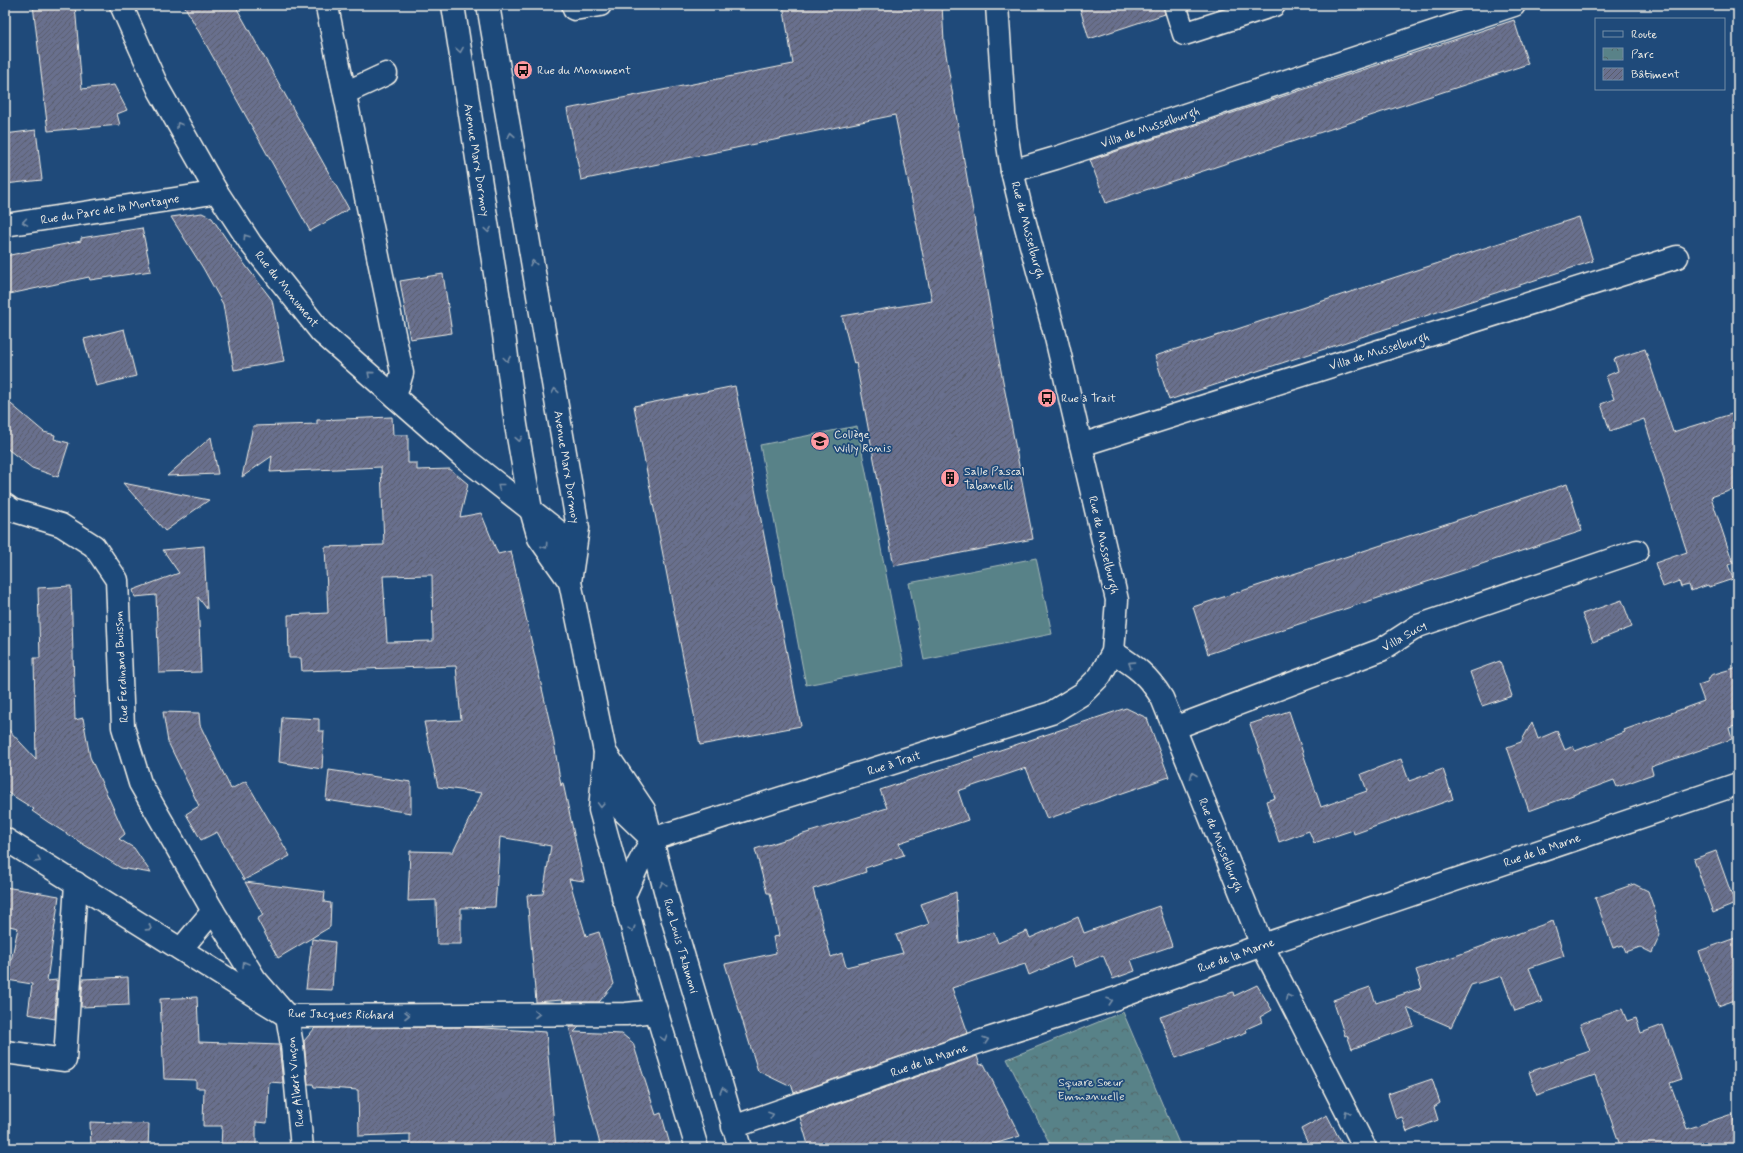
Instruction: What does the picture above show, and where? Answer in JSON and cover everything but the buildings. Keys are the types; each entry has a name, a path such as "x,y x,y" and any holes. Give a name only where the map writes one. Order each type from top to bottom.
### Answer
{"street":[{"name":"Rue du Monument","path":"121,5 159,90 215,189 251,244 321,332 462,456 531,510"},
{"path":"330,5 327,7 402,374 396,397"},
{"name":"Avenue Marx Dormoy","path":"453,5 501,312 516,425 531,510 539,538 570,582"},
{"name":"Avenue Marx Dormoy","path":"488,5 578,528 570,582"},
{"path":"574,9 600,5"},
{"name":"Rue de Musselburgh","path":"997,5 1005,125 1012,171 1056,338 1117,600 1113,652 1138,668 1152,682 1162,698 1262,945 1365,1148"},
{"path":"1175,5 1184,34 1274,5"},
{"name":"Villa de Musselburgh","path":"1012,171 1056,158 1514,5"},
{"path":"345,93 386,74"},
{"name":"Rue du Parc de la Montagne","path":"5,225 206,194 215,189"},
{"name":"Villa de Musselburgh","path":"1081,445 1677,257"},
{"name":"Rue Ferdinand Buisson","path":"5,505 12,510 61,525 94,546 117,580 123,727 140,783 213,911 254,979 287,1016"},
{"name":"Villa Sucy","path":"1174,728 1381,650 1418,626 1637,551"},
{"name":"Rue Louis Talamoni","path":"570,582 605,752 600,810 623,898 697,1148"},
{"name":"Rue à Trait","path":"652,839 1051,713 1082,694 1100,676 1113,652"},
{"name":"Rue Louis Talamoni","path":"605,752 644,810 672,917 740,1148"},
{"name":"Rue de la Marne","path":"733,1127 982,1041 1117,998 1262,945 1738,784"},
{"name":"Rue Jacques Richard","path":"5,839 287,1016 626,1014 656,1011"},
{"path":"623,898 652,839"},
{"path":"5,1052 65,1060 76,884"},
{"path":"181,949 213,911"},
{"name":"Rue Albert Vinçon","path":"287,1016 292,1045 302,1148"}],"green space":[{"path":"857,426 904,666 806,685 760,445"},
{"path":"1036,558 1052,634 924,660 909,583"},
{"name":"Square Sœur Emmanuelle","path":"1123,1012 1181,1148 1052,1148 1007,1059"}],"place":[{"name":"Rue du Monument","path":"523,70"},
{"name":"Rue à Trait","path":"1047,398"},
{"name":"Collège Willy Ronis","path":"820,441"},
{"name":"Salle Pascal Tabanelli","path":"950,478"}]}
